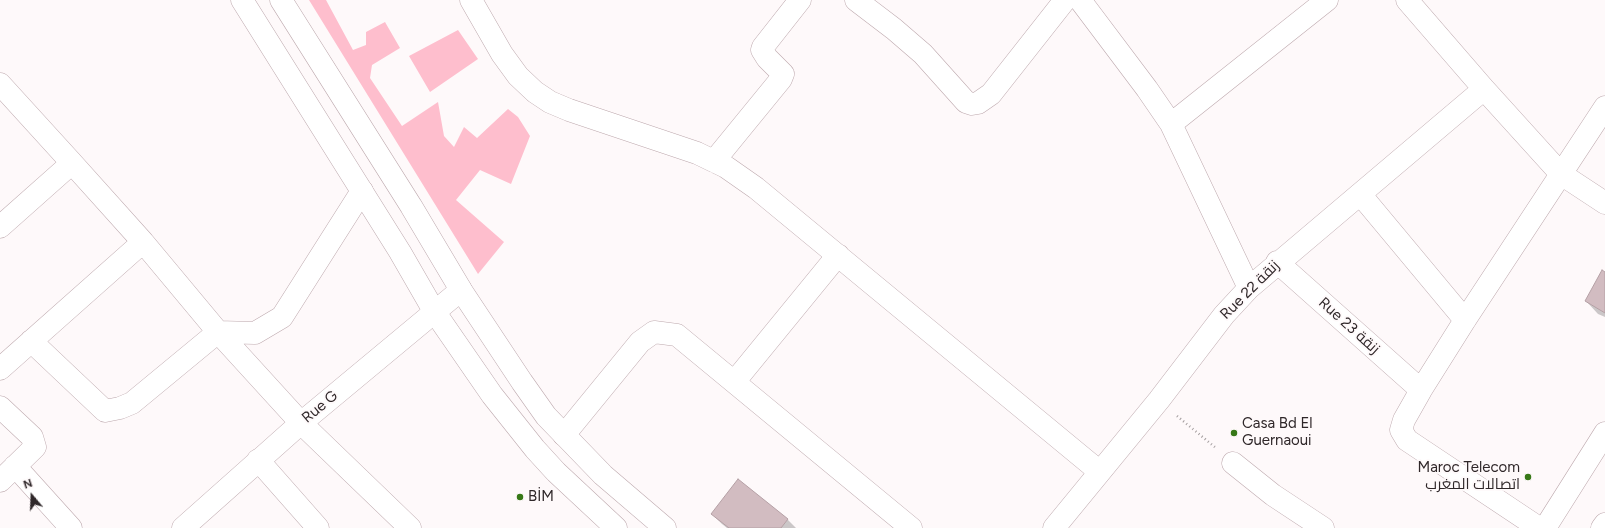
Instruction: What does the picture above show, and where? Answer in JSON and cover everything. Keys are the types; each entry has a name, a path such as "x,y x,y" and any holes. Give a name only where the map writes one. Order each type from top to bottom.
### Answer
{"street":[{"path":"242,0 434,310 492,395 515,425 556,472 616,528"},
{"path":"282,0 411,206 461,290 546,416 603,475 665,528"},
{"path":"471,0 502,54 518,76 535,92 550,102 569,110 697,153 726,167 756,188 1100,472"},
{"path":"714,161 782,79 783,74 767,58 762,50 800,0"},
{"path":"856,0 894,29 923,54 966,102 972,104 978,103 991,94 1065,0"},
{"path":"1080,0 1147,89 1171,124 1249,288"},
{"path":"1171,124 1328,0"},
{"path":"1407,0 1484,90 1561,174 1605,203"},
{"path":"0,84 142,242 218,332 301,423 410,528"},
{"name":"Rue 22 زنقة","path":"1054,528 1159,400 1224,315 1249,288 1277,262 1484,90"},
{"path":"1539,528 1407,440 1401,430 1404,420 1421,390 1465,320 1605,107"},
{"path":"0,227 72,163"},
{"path":"31,341 105,411 120,408 132,403 218,332 255,333 282,317 362,192"},
{"path":"1360,194 1465,320"},
{"path":"0,369 142,242"},
{"path":"734,381 838,255"},
{"name":"Rue 23 زنقة","path":"1277,262 1421,390"},
{"name":"Rue G","path":"183,528 301,423 434,310 461,290"},
{"path":"564,435 640,342 654,332 677,335 911,528"},
{"path":"0,407 32,437 35,447 7,474 71,528"},
{"path":"1544,528 1605,433"},
{"path":"258,460 318,528"},
{"path":"1233,463 1273,495 1323,528"},
{"path":"1602,528 1605,524"}],"path":[{"path":"1159,400 1233,463"}],"shaded area":[{"path":"309,0 326,0 353,50 366,45 366,32 385,22 400,48 372,65 370,78 402,126 438,102 444,136 454,147 464,127 477,138 508,109 518,117 530,136 511,184 480,170 456,200 504,242 478,274"},
{"path":"458,30 478,59 430,92 409,56"}],"building":[{"path":"1602,270 1605,272 1605,313 1585,301"},
{"path":"738,479 788,519 781,528 729,528 711,514"}],"place":[{"name":"Casa Bd El Guernaoui","path":"1234,433"},
{"name":"Maroc Telecom اتصالات المغرب","path":"1528,477"},
{"name":"BİM","path":"520,497"}]}
